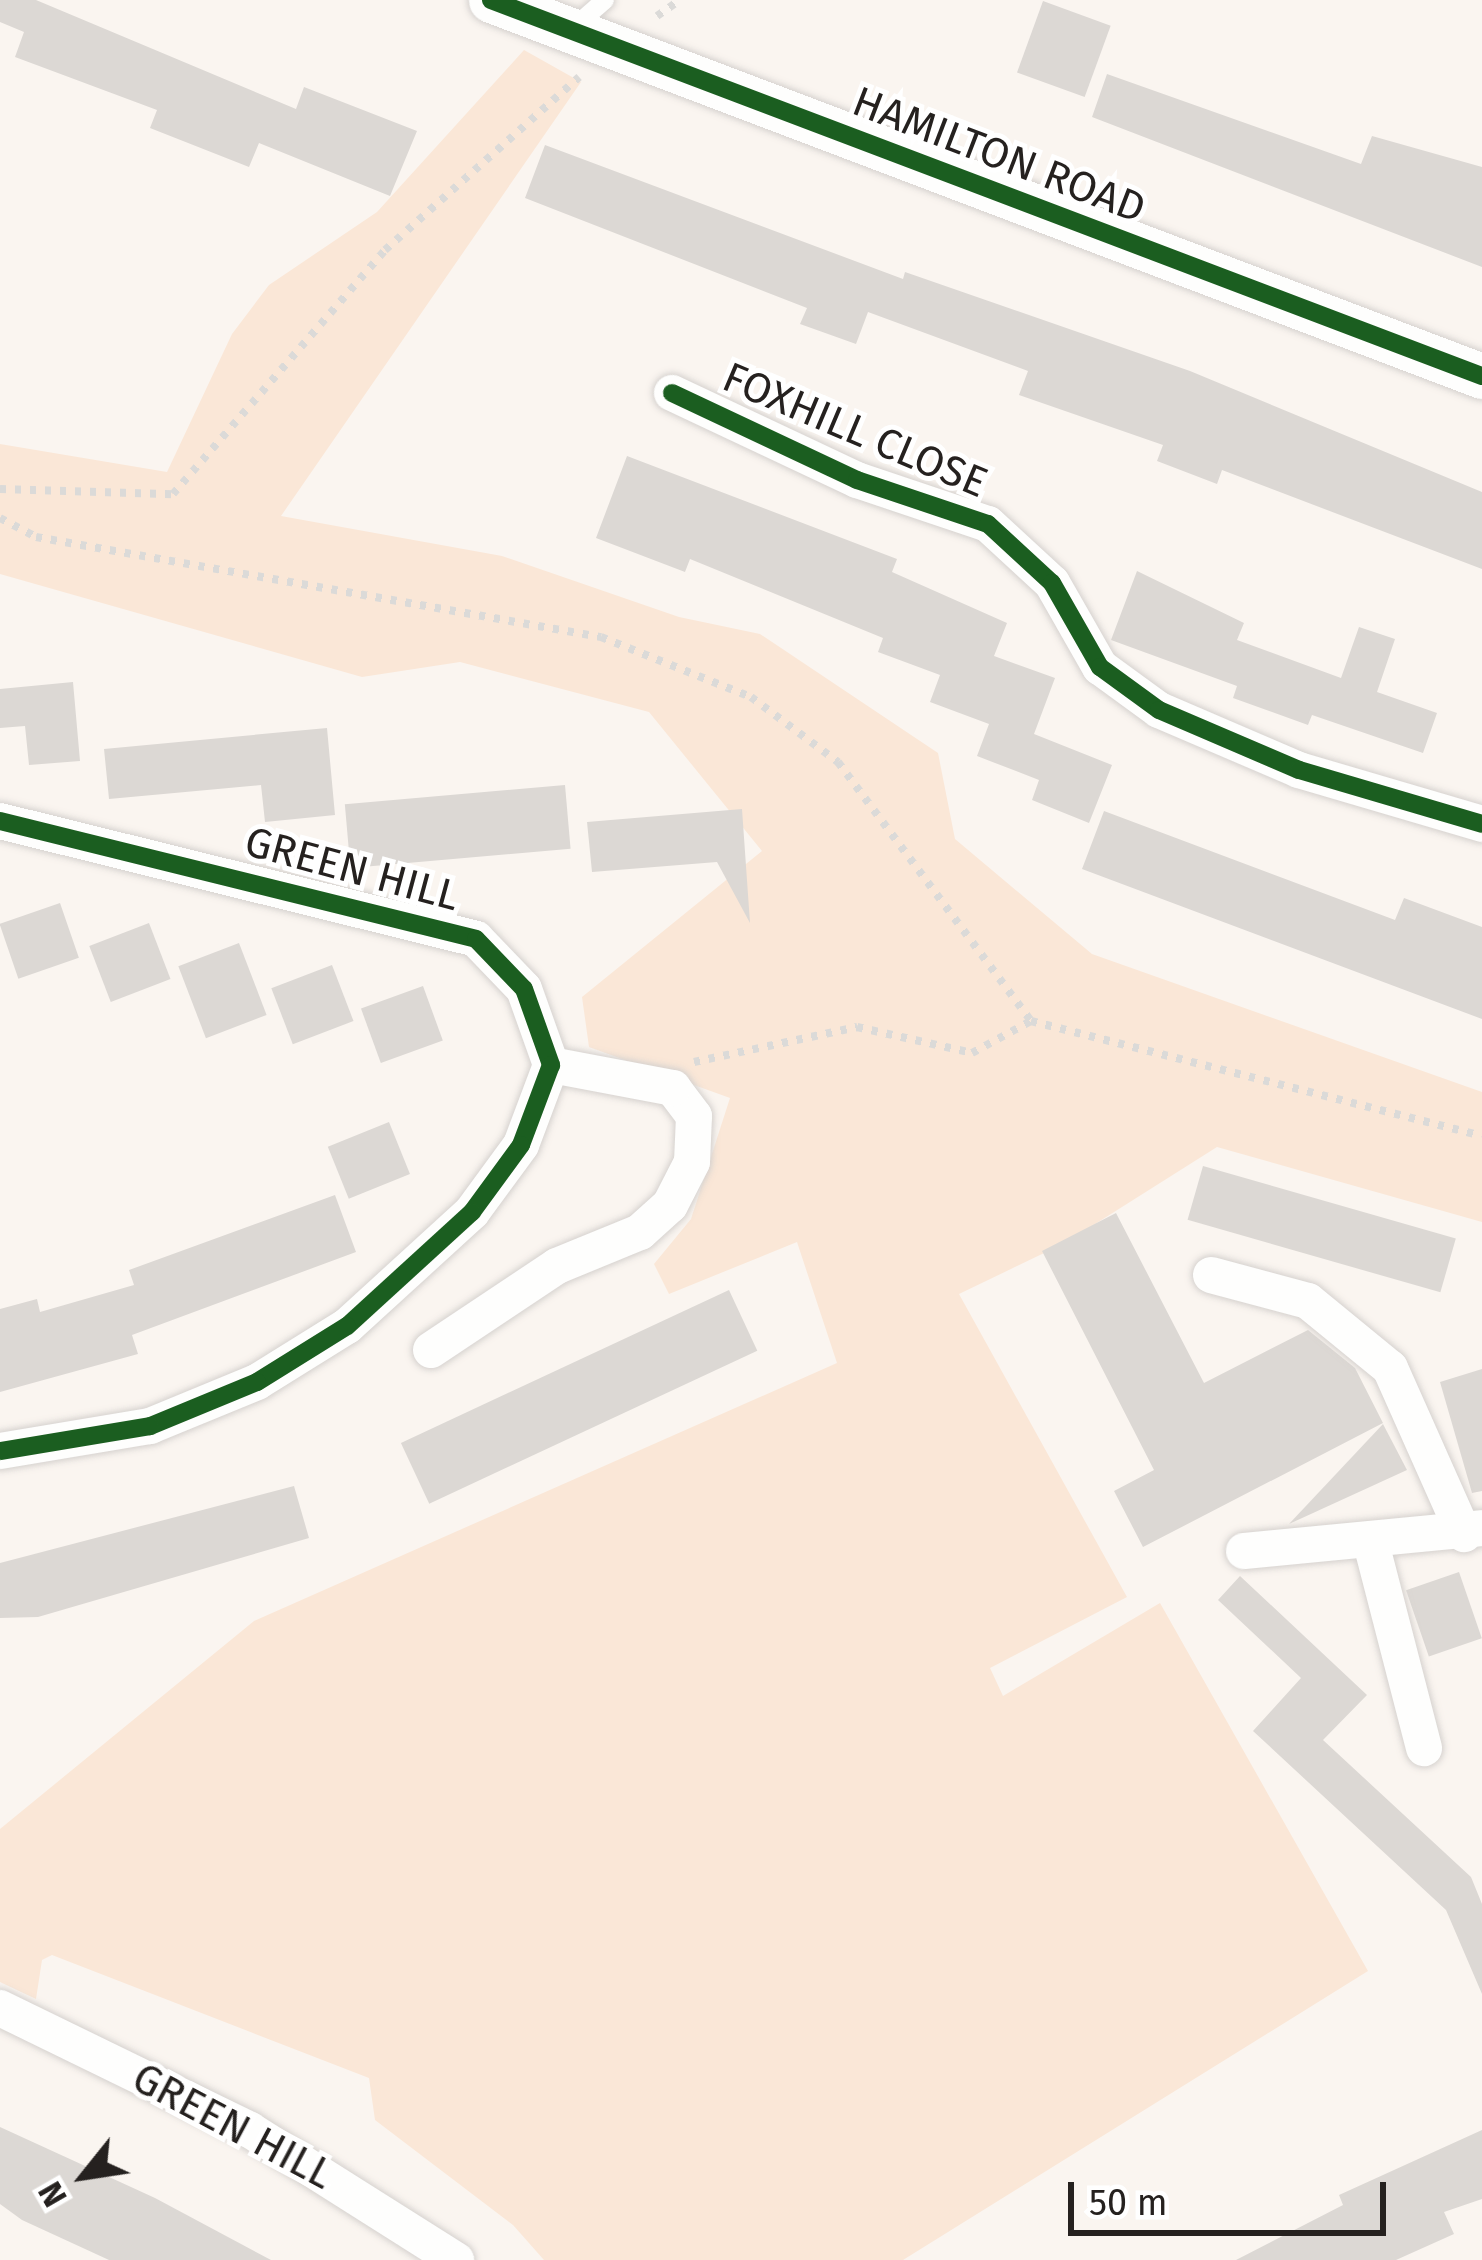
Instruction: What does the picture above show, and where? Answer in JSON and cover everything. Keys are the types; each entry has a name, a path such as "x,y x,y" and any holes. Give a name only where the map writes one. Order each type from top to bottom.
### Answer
{"street":[{"name":"HAMILTON ROAD","path":"491,0 1482,376"},
{"name":"FOXHILL CLOSE","path":"672,393 856,480 988,524 1052,583 1100,667 1159,710 1299,770 1482,824"},
{"name":"GREEN HILL","path":"0,821 476,939 524,988 550,1065"},
{"path":"0,1451 150,1426 257,1382 347,1326 472,1213 520,1145 550,1065 673,1088 696,1137 682,1185 656,1220 539,1276 430,1351"},
{"path":"1210,1275 1308,1301 1390,1368 1473,1531 1371,1544 1244,1551"},
{"path":"1371,1544 1424,1748"},
{"name":"GREEN HILL","path":"0,2008 250,2130 456,2260"}],"lane":[{"path":"570,30 605,0"}],"path":[{"path":"0,489 172,494 385,250 612,46"},
{"path":"0,518 81,546 601,637 751,697 838,761 1031,1021 1482,1136"},
{"path":"673,1088 698,1060 734,1049 856,1027 972,1053 1031,1021"}],"shaded area":[{"path":"524,50 581,82 281,516 502,556 679,617 760,634 938,753 955,839 1092,954 1482,1092 1482,1222 1217,1147 1065,1243 959,1294 1127,1597 990,1668 1003,1696 1160,1603 1368,1971 903,2260 544,2260 513,2225 375,2120 369,2078 52,1955 42,1960 36,1999 0,1982 0,1829 254,1621 837,1363 797,1242 669,1294 654,1264 691,1219 730,1098 589,1047 582,997 762,851 649,712 460,662 362,677 0,574 0,444 167,472 232,334 269,285 377,212"}],"building":[{"path":"0,0 36,0 296,109 304,87 417,131 390,196 259,143 249,167 150,128 157,110 15,57 24,32 0,22"},
{"path":"1043,1 1111,26 1085,97 1017,72"},
{"path":"1107,74 1361,164 1372,136 1482,167 1482,267 1092,117"},
{"path":"545,145 903,279 905,272 1190,371 1482,492 1482,569 1222,470 1217,484 1157,461 1163,445 1019,395 1028,371 868,312 856,344 800,324 807,308 525,198"},
{"path":"627,456 897,559 892,572 1007,623 994,656 1055,678 1034,734 1112,765 1089,823 1032,800 1039,780 977,756 989,724 930,702 940,675 878,652 883,638 690,559 685,572 596,538"},
{"path":"1137,571 1244,623 1237,640 1341,678 1359,627 1395,639 1377,692 1437,713 1423,753 1312,715 1308,725 1233,698 1237,686 1111,640"},
{"path":"73,682 80,761 29,765 25,726 0,728 0,689"},
{"path":"327,728 335,815 265,822 261,785 109,799 104,749"},
{"path":"565,785 571,849 350,868 345,804"},
{"path":"742,809 750,923 717,862 592,872 587,822"},
{"path":"1104,811 1395,920 1404,898 1482,927 1482,1019 1082,869"},
{"path":"60,903 79,958 18,979 0,924"},
{"path":"149,923 171,979 111,1002 89,946"},
{"path":"239,943 267,1015 206,1038 178,966"},
{"path":"332,965 354,1021 293,1044 271,988"},
{"path":"423,986 443,1041 381,1063 361,1009"},
{"path":"389,1122 410,1174 349,1199 328,1147"},
{"path":"1203,1166 1456,1238 1440,1292 1188,1220"},
{"path":"335,1195 356,1252 132,1335 138,1354 0,1392 0,1309 37,1299 40,1312 134,1285 129,1270"},
{"path":"1116,1213 1204,1383 1308,1330 1355,1368 1383,1423 1143,1547 1114,1491 1154,1470 1042,1251"},
{"path":"729,1290 757,1351 429,1504 401,1443"},
{"path":"1482,1369 1482,1491 1472,1493 1440,1382"},
{"path":"1383,1424 1407,1470 1289,1524"},
{"path":"294,1486 309,1538 38,1617 0,1618 0,1563"},
{"path":"1459,1572 1482,1638 1429,1656 1406,1590"},
{"path":"1240,1576 1367,1695 1323,1740 1471,1877 1482,1904 1482,1994 1446,1910 1253,1731 1301,1678 1218,1600"},
{"path":"0,2127 155,2198 271,2260 109,2260 22,2220 0,2204"},
{"path":"1482,2130 1482,2199 1444,2212 1454,2234 1396,2260 1236,2260 1343,2205 1339,2195"}],"cycle path":[{"path":"491,0 1482,376"},
{"path":"672,393 857,480 988,524 1052,583 1100,667 1159,710 1299,770 1482,824"},
{"path":"0,821 476,939 524,989 551,1065 521,1145 472,1212 347,1326 257,1382 150,1426 0,1451"}]}
